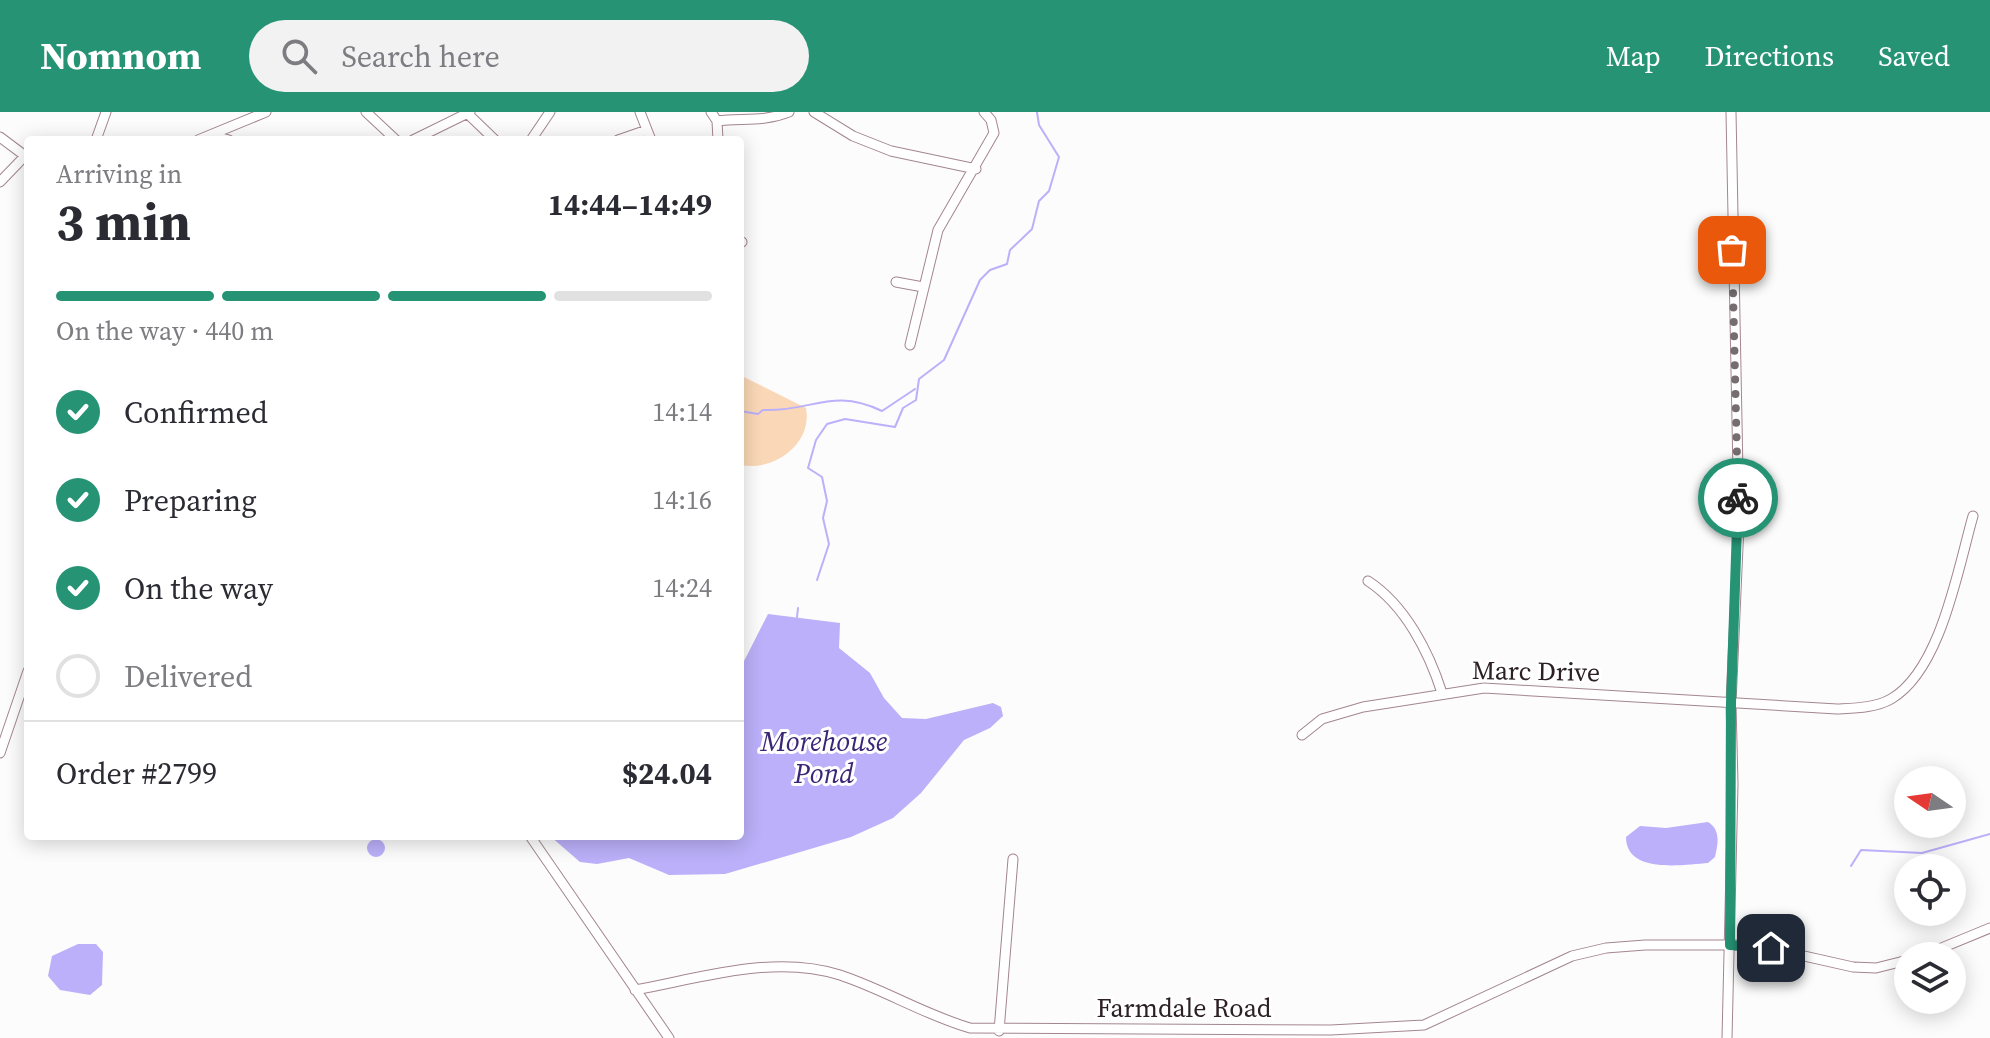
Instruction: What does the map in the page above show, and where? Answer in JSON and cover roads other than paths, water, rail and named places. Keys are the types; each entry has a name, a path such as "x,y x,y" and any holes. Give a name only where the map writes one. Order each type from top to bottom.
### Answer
{"street":[{"path":"97,136 106,112"},
{"path":"214,136 266,112"},
{"path":"366,112 392,136"},
{"path":"534,136 550,112"},
{"path":"640,112 649,135"},
{"path":"717,136 714,116 758,121 789,112"},
{"path":"814,112 853,136 891,151 976,169"},
{"path":"910,345 938,230 976,169 994,133 991,120 984,112"},
{"path":"1727,1038 1731,703 1739,525 1731,112"},
{"path":"421,136 469,113 491,136"},
{"path":"0,137 24,155"},
{"path":"0,182 24,159"},
{"path":"896,282 923,287"},
{"name":"Marc Drive","path":"1302,735 1322,719 1363,707 1442,693 1518,687 1731,703 1837,709 1870,707 1891,699 1910,683 1927,660 1944,615 1973,516"},
{"path":"1368,581 1386,594 1422,644 1442,693"},
{"path":"0,753 24,683"},
{"path":"533,840 669,1038"},
{"path":"999,1031 1013,859"},
{"path":"1956,942 1990,928"},
{"name":"Farmdale Road","path":"635,990 776,966 838,974 942,1020 999,1031 1332,1030 1424,1025 1572,956 1606,948 1730,945 1787,950 1853,967 1876,968 1894,964"}],"water":[{"name":"Morehouse Pond","path":"768,614 840,623 839,648 870,673 884,698 902,718 926,719 993,703 1001,707 1003,716 990,728 964,740 921,793 893,818 851,837 725,874 669,875 629,858 597,864 580,862 555,840 744,840 744,661"},
{"path":"1708,822 1717,833 1718,842 1715,857 1708,863 1657,865 1635,857 1628,849 1626,837 1640,826 1666,828"},
{"path":"370,840 382,840 385,852 380,857 372,857 367,852"},
{"path":"78,944 96,944 103,952 102,985 90,995 60,990 48,976 52,956"}],"waterway":[{"path":"817,580 829,544 823,518 827,501 822,477 808,468 816,440 827,424 845,419 895,427 903,408 916,400 919,379 944,360 980,280 990,270 1007,264 1010,250 1032,229 1039,201 1049,191 1059,157 1039,125 1037,112"},
{"path":"744,412 758,414 763,410 835,401 865,404 882,411 915,389"},
{"path":"797,617 798,608"},
{"path":"1851,866 1861,850 1922,853 1990,834"}]}
